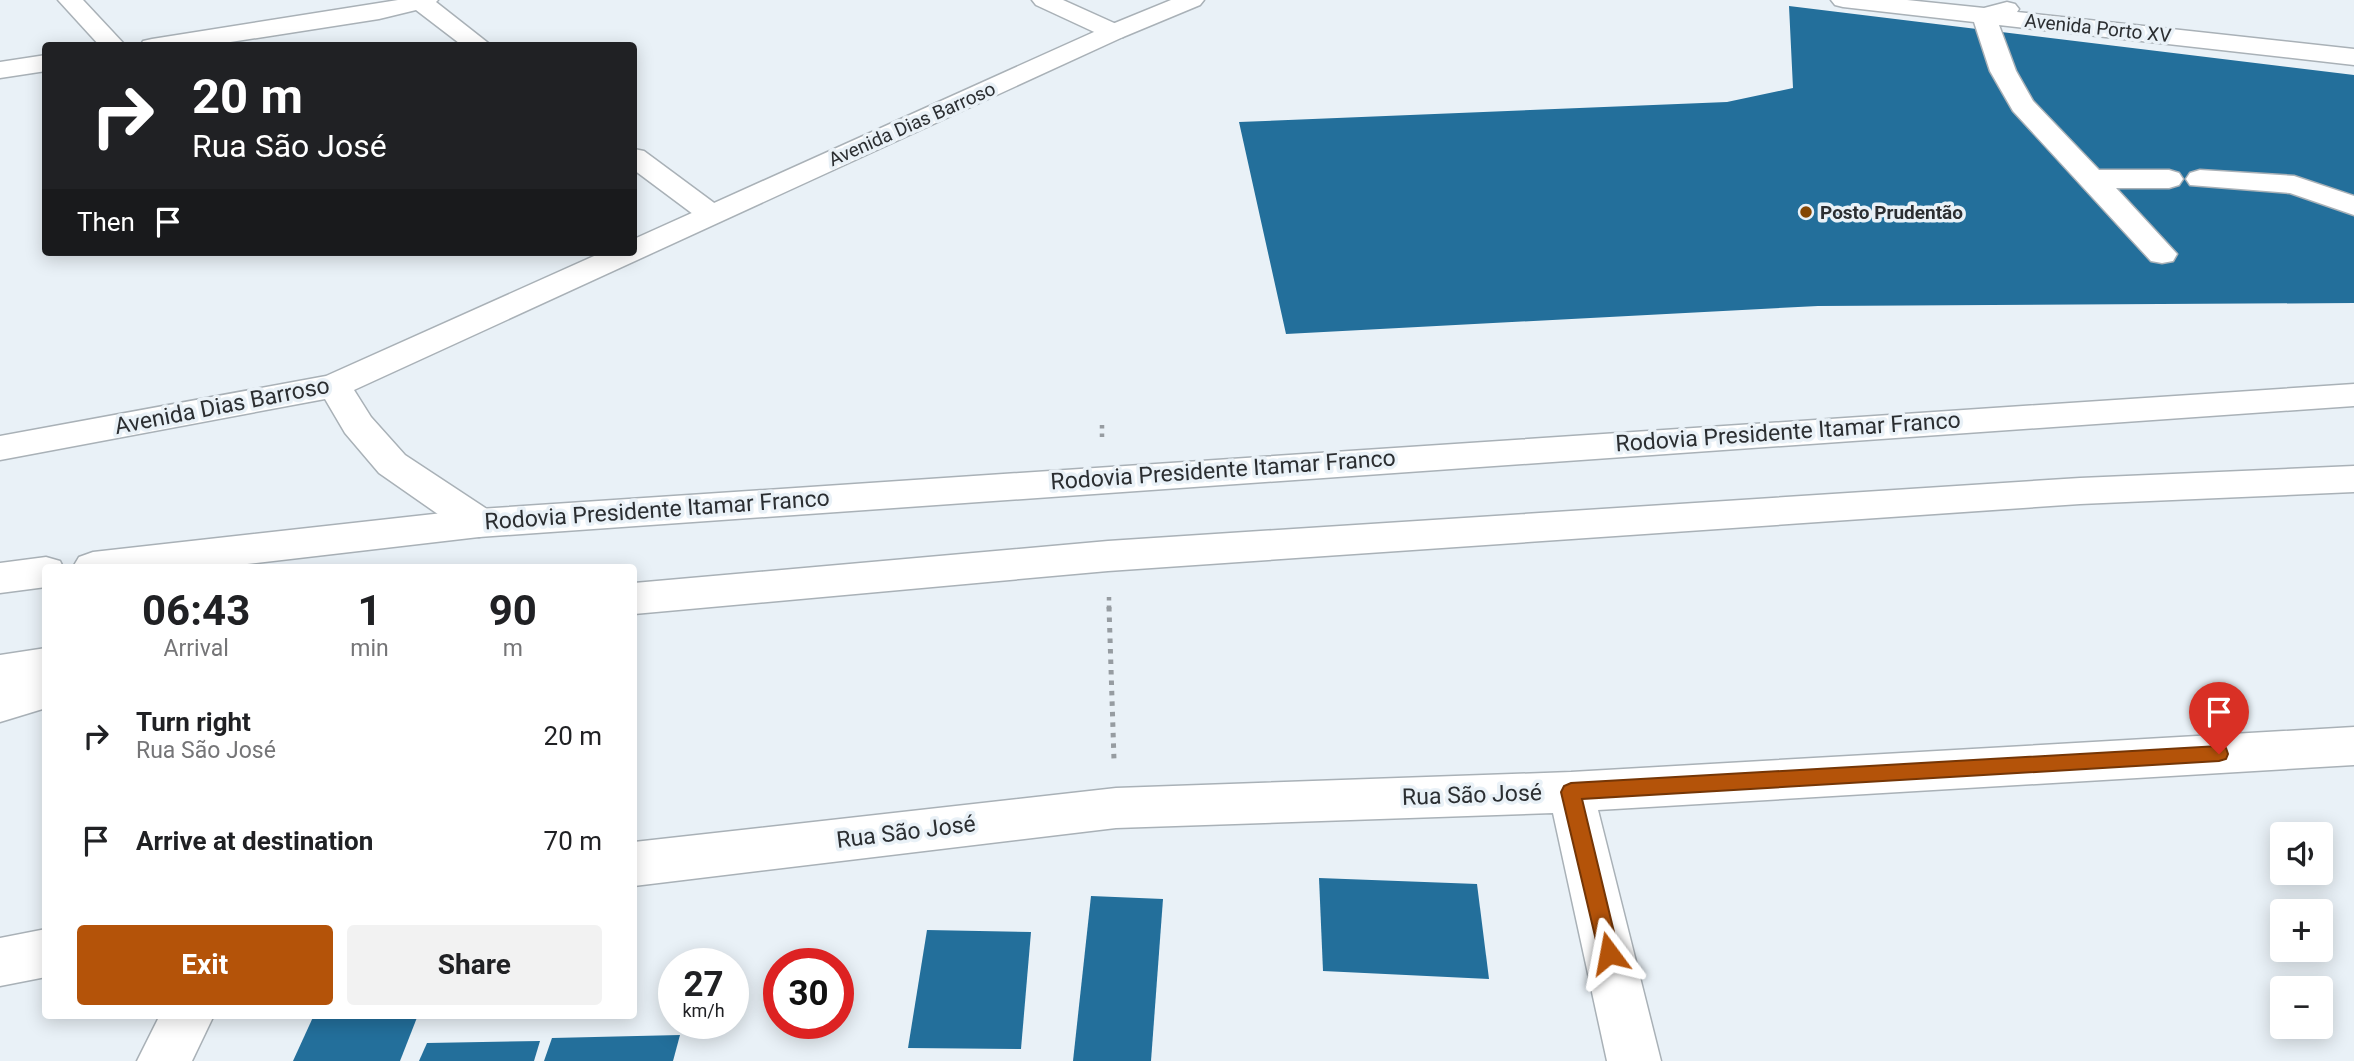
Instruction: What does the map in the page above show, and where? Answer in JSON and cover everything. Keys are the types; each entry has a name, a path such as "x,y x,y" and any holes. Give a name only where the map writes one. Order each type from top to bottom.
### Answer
{"main road":[{"path":"70,0 110,42"},
{"path":"1044,0 1114,32"},
{"name":"Avenida Dias Barroso","path":"637,249 1114,32 1192,0"},
{"name":"Avenida Porto XV","path":"1843,0 2354,57"},
{"path":"2039,0 1984,16 2003,71 2022,105 2162,254"},
{"name":"Avenida Porto XV","path":"2051,0 2354,35"},
{"path":"179,42 379,12 421,1 475,42"},
{"path":"0,70 42,64"},
{"path":"637,160 711,214"},
{"path":"2092,179 2169,180"},
{"path":"2200,180 2294,185 2354,206"},
{"name":"Avenida Dias Barroso","path":"0,448 334,386 619,256"},
{"path":"334,386 358,425 393,464 479,523"},
{"name":"Rodovia Presidente Itamar Franco","path":"119,564 479,523 1103,478 2354,395"},
{"path":"637,598 1108,556 2080,491 2354,479"},
{"path":"0,578 42,573"},
{"path":"0,672 42,666"},
{"path":"0,704 42,691"},
{"name":"Rua São José","path":"637,864 1116,808 1571,792 2354,746"},
{"path":"1571,792 1634,1061"},
{"path":"0,962 42,954"},
{"path":"164,1061 186,1019"}],"path":[{"path":"1101,425 1103,478"},
{"path":"1108,556 1116,808"}],"building":[{"name":"Posto Prudentão","path":"1789,6 2354,75 2354,303 1818,306 1286,334 1239,122 1727,102 1793,88"},
{"path":"1319,878 1477,884 1489,979 1323,971"},
{"path":"1091,896 1163,899 1151,1061 1073,1061"},
{"path":"927,930 1031,932 1021,1049 908,1048"},
{"path":"312,1019 416,1019 400,1061 293,1061"},
{"path":"658,1036 658,1039 679,1039 673,1061 544,1061 552,1038"},
{"path":"540,1041 534,1061 419,1061 427,1043"}],"place":[{"name":"Posto Prudentão","path":"1806,212"}],"route":[{"path":"1609,953 1571,792 2219,754"}]}
